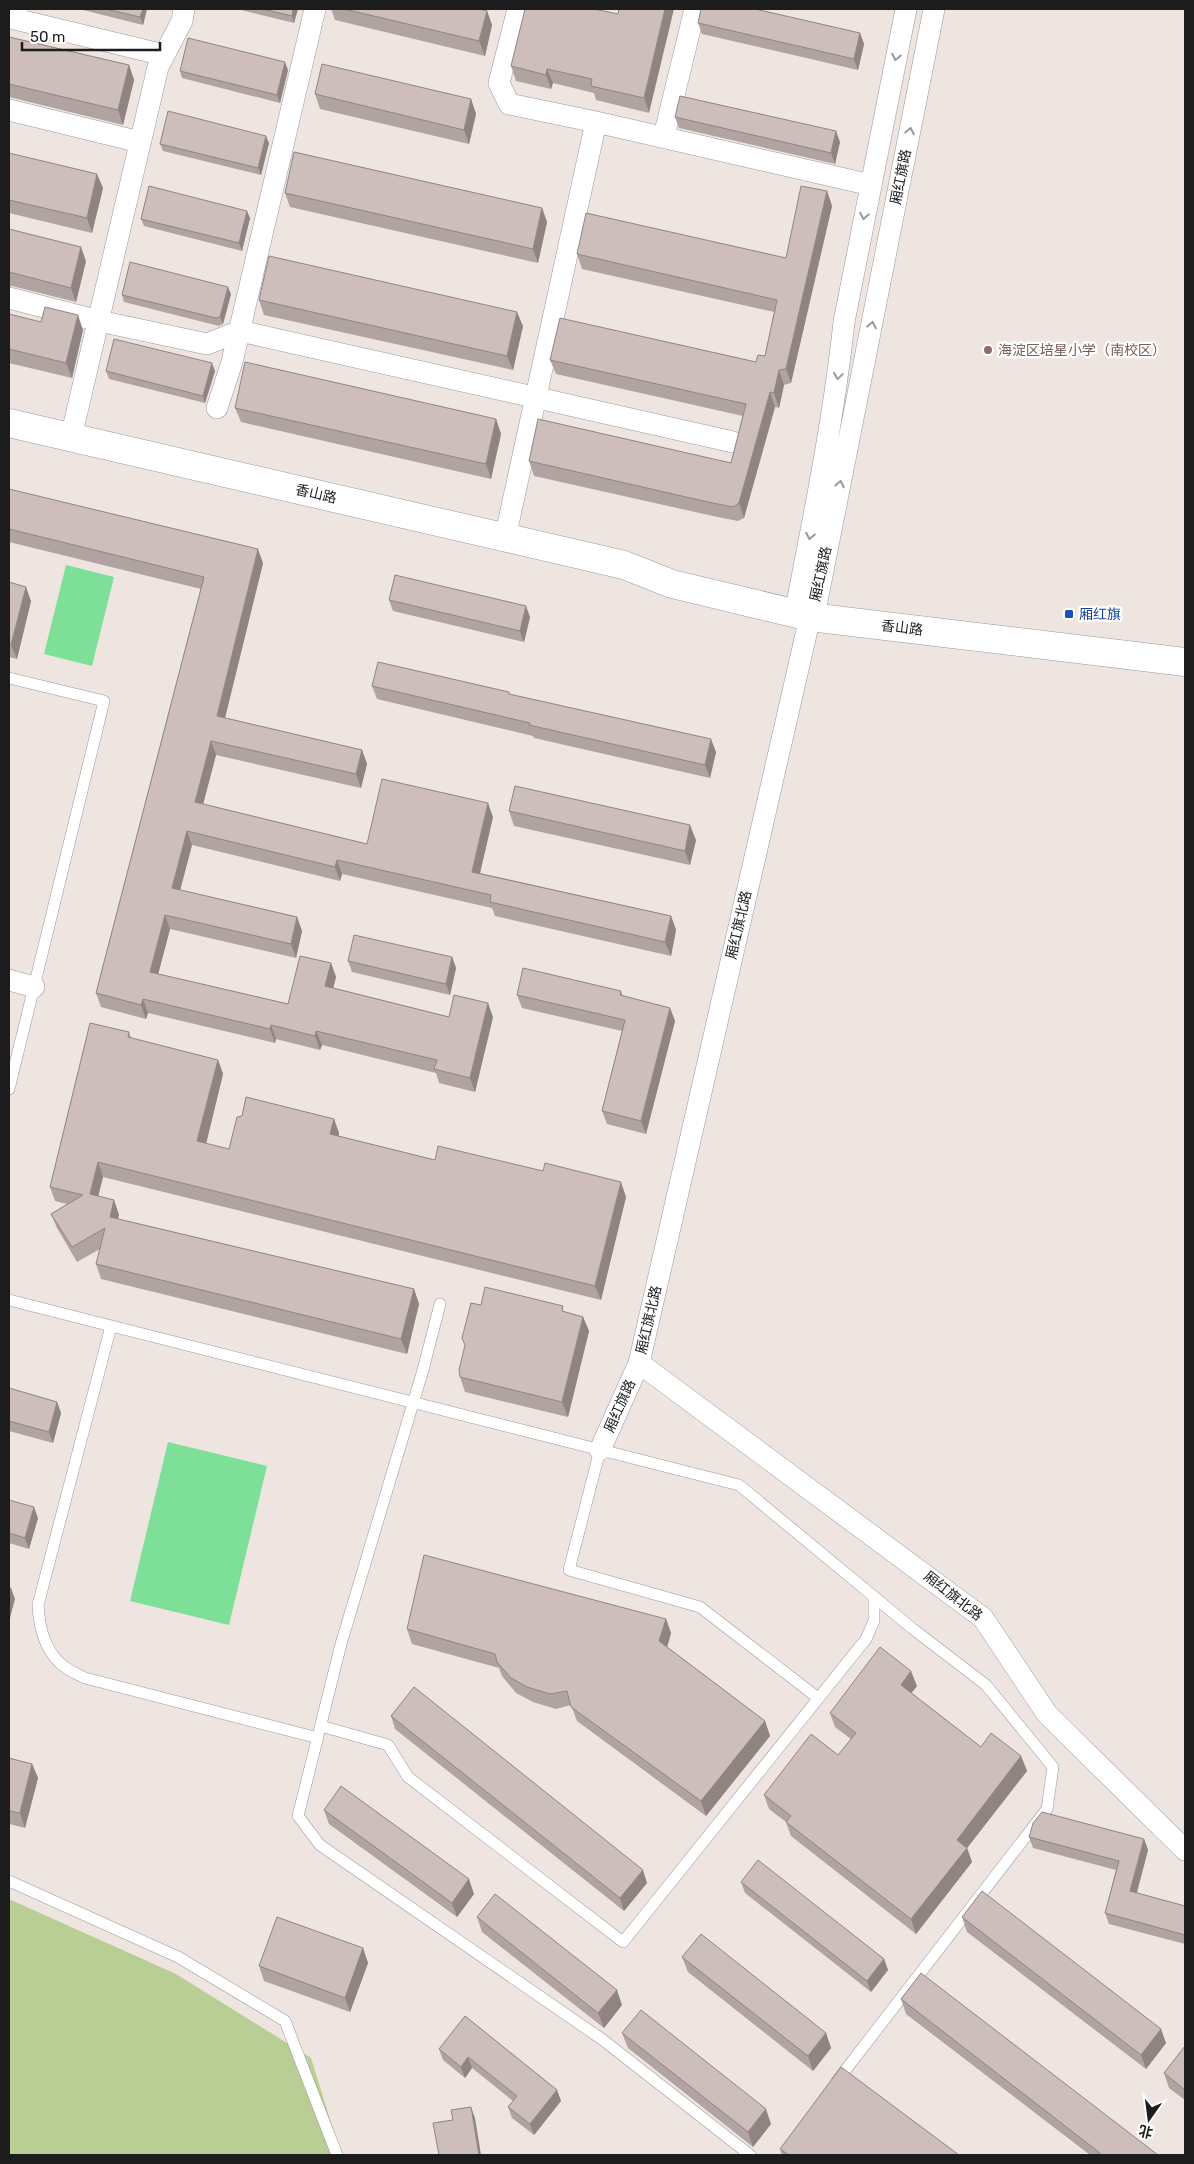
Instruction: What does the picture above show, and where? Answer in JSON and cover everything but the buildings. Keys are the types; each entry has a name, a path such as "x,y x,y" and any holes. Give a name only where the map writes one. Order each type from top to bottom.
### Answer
{"street":[{"path":"17,9 15,19 164,55"},
{"path":"72,437 158,67 182,21 184,9"},
{"path":"217,408 240,331 314,9"},
{"path":"518,9 499,83 509,104 664,136 871,184"},
{"path":"664,136 695,9"},
{"name":"厢红旗路","path":"808,605 821,478 838,374 844,322 906,9"},
{"name":"厢红旗路","path":"808,605 934,9"},
{"path":"9,110 140,142"},
{"path":"505,538 596,122"},
{"path":"9,298 99,321 208,344 240,331 733,442"},
{"name":"香山路","path":"9,422 624,565 674,568 808,605 1185,662"},
{"name":"香山路","path":"808,605 871,610 1185,645"},
{"name":"厢红旗北路","path":"808,605 639,1363 983,1618 1047,1714 1185,1850"},
{"path":"9,980 34,987"},
{"name":"厢红旗路","path":"600,1450 639,1363"}],"lane":[{"path":"9,678 104,701 9,1089"},
{"path":"9,1300 413,1404 739,1485 874,1597 986,1685 1053,1767 1046,1809 828,2092"},
{"path":"440,1304 413,1404 342,1644 298,1816 320,1845 603,2040 750,2155"},
{"path":"111,1326 38,1605 40,1630 52,1654 61,1664 84,1678 318,1738"},
{"path":"600,1450 569,1570 700,1607 818,1698"},
{"path":"321,1726 388,1745 408,1777 622,1942 866,1639 874,1621 874,1597"},
{"path":"9,1881 178,1957 285,2021 337,2155"}],"green space":[{"path":"66,565 114,577 92,666 44,654"},
{"path":"168,1442 267,1466 229,1625 130,1601"},
{"path":"9,1899 176,1974 311,2058 341,2155 9,2155"}],"place":[{"name":"海淀区培星小学（南校区）","path":"988,350"},
{"name":"厢红旗","path":"1069,614"}]}
